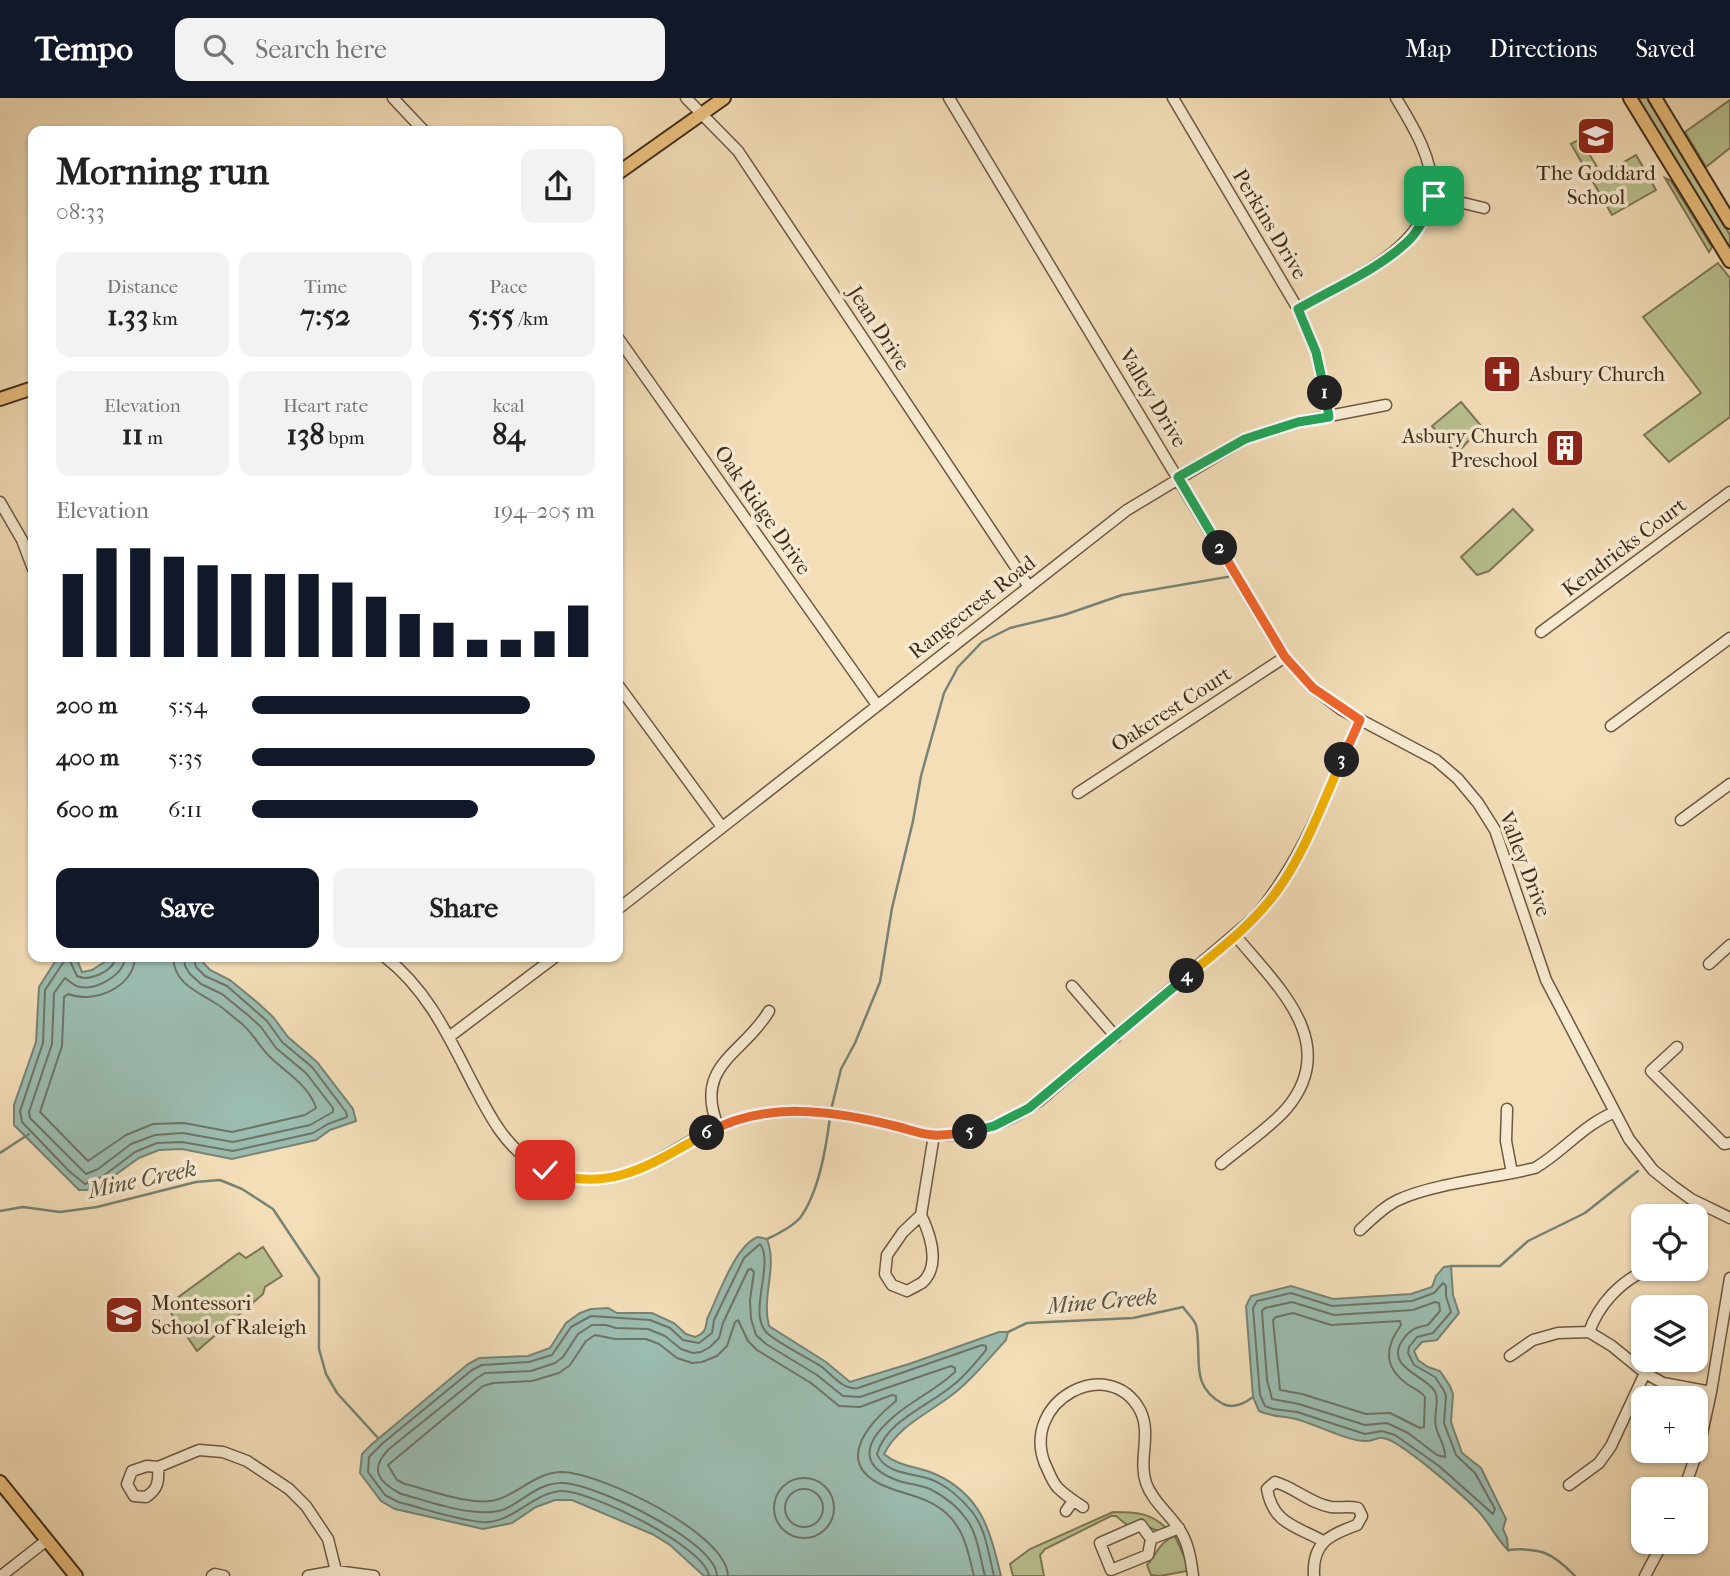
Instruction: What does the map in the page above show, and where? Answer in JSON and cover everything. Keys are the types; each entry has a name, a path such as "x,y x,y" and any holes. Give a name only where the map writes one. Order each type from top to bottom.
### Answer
{"main road":[{"path":"623,169 724,98"},
{"path":"1630,98 1730,261"},
{"path":"1655,98 1730,222"},
{"path":"0,399 28,390"},
{"path":"0,1482 76,1576"}],"street":[{"path":"393,98 419,126"},
{"name":"Jean Drive","path":"686,98 743,159 1029,587"},
{"name":"Valley Drive","path":"949,98 1285,657 1313,688 1360,720 1436,760 1458,779 1478,803 1495,830 1546,980 1629,1139 1653,1170 1691,1199 1730,1219"},
{"name":"Perkins Drive","path":"1173,98 1298,309 1316,352 1329,417"},
{"path":"1298,309 1380,261 1407,242 1422,222 1434,196 1424,147 1396,98"},
{"path":"1434,196 1484,208"},
{"name":"Oak Ridge Drive","path":"623,345 877,705"},
{"name":"Rangecrest Road","path":"623,905 1127,510 1245,439 1298,422 1386,405"},
{"name":"Kendricks Court","path":"1541,632 1730,492"},
{"path":"0,502 28,556"},
{"path":"1611,726 1730,638"},
{"name":"Oakcrest Court","path":"1077,793 1285,657"},
{"path":"623,692 722,827"},
{"path":"391,962 411,980 449,1037 494,1125 515,1149 532,1163 569,1178 589,1180 623,1177 719,1126 747,1117 787,1112 820,1111 934,1135 971,1132 1016,1116 1039,1101 1235,936 1277,891 1293,865 1360,720"},
{"path":"1681,820 1730,784"},
{"path":"1221,1164 1287,1108 1305,1073 1307,1057 1305,1031 1299,1015 1235,936"},
{"path":"1709,964 1730,945"},
{"path":"449,1037 548,962"},
{"path":"1072,986 1116,1037"},
{"path":"719,1126 713,1108 714,1079 724,1060 760,1027 769,1011"},
{"path":"1677,1047 1651,1071 1724,1144 1730,1143"},
{"path":"1507,1109 1506,1141 1512,1174"},
{"path":"1360,1230 1378,1213 1398,1201 1423,1192 1535,1168 1550,1159 1598,1119 1615,1112"},
{"path":"921,1215 903,1232 887,1255 885,1274 892,1285 907,1291 924,1281 932,1265 933,1247 921,1215 934,1135"},
{"path":"1589,1332 1597,1313 1616,1289 1631,1277"},
{"path":"1688,1477 1699,1447 1726,1322 1730,1278"},
{"path":"1510,1356 1533,1340 1558,1334 1589,1332 1612,1346 1645,1373 1663,1382 1711,1392"},
{"path":"1569,1485 1599,1463 1611,1446 1645,1373"},
{"path":"1083,1507 1055,1486 1041,1454 1040,1438 1045,1420 1066,1394 1092,1385 1112,1386 1133,1399 1143,1418 1146,1429 1143,1472 1147,1486 1179,1528 1189,1548 1191,1576"},
{"path":"158,1467 199,1450 223,1452 247,1461 289,1489 306,1506 328,1539 336,1571"},
{"path":"1314,1576 1315,1555 1324,1541 1336,1532 1357,1525 1362,1516 1358,1508 1345,1505 1331,1507 1287,1485 1275,1482 1267,1489 1270,1505 1284,1522 1324,1541"},
{"path":"1066,1511 1073,1501"},
{"path":"1141,1525 1151,1539 1148,1555 1111,1570 1100,1543 1141,1525"},
{"path":"1151,1539 1179,1528"},
{"path":"1,1576 47,1540"},
{"path":"1645,1576 1657,1554"},
{"path":"308,1576 336,1571 374,1576"},
{"path":"212,1576 224,1576"}],"green space":[{"path":"1638,98 1647,98 1730,235 1730,250"},
{"path":"1730,100 1730,148 1706,167 1685,132"},
{"path":"1580,139 1602,175 1636,155 1656,190 1612,215 1571,144"},
{"path":"1665,178 1671,181 1712,247 1709,252"},
{"path":"1718,263 1730,278 1730,417 1669,462 1644,435 1701,393 1643,317"},
{"path":"1461,402 1482,427 1456,454 1432,426"},
{"path":"1513,509 1533,530 1489,571 1477,575 1461,557"},
{"path":"263,1247 282,1276 265,1287 263,1294 197,1351 166,1306 239,1253 246,1258"},
{"path":"1113,1512 1148,1516 1167,1529 1161,1531 1135,1523 1127,1525 1116,1516 1111,1516 1045,1549 1040,1555 1044,1576 1013,1576 1010,1564 1030,1549"},
{"path":"1175,1536 1186,1561 1187,1571 1151,1575 1147,1565 1162,1544"}],"water":[{"path":"55,962 78,962 82,972 92,970 104,962 203,962 258,1003 288,1037 317,1062 353,1109 356,1121 330,1130 316,1140 232,1159 182,1149 159,1150 139,1158 94,1190 79,1190 14,1125 14,1105 36,1042 39,987"},
{"path":"758,1237 767,1239 770,1250 767,1304 769,1326 826,1362 850,1382 999,1332 1008,1332 1006,1340 970,1379 947,1399 907,1426 884,1454 902,1464 935,1474 964,1492 988,1529 1001,1576 704,1576 670,1545 652,1534 572,1500 555,1500 536,1507 512,1523 483,1529 395,1509 381,1501 360,1473 362,1454 468,1364 479,1358 528,1356 550,1348 566,1323 580,1313 608,1308 617,1313 652,1313 695,1337 704,1330 735,1261 742,1250"},
{"path":"1451,1266 1453,1295 1459,1313 1437,1340 1422,1342 1414,1351 1418,1360 1440,1371 1450,1386 1453,1394 1451,1422 1462,1453 1481,1468 1506,1519 1503,1529 1508,1550 1472,1505 1403,1448 1381,1438 1360,1441 1296,1419 1264,1413 1259,1411 1253,1397 1246,1306 1251,1296 1291,1286 1333,1299 1411,1294 1432,1287 1436,1276 1444,1267"}],"waterway":[{"path":"831,1110 841,1069 855,1043 880,982 892,908 921,776 944,693 958,667 982,642 1010,628 1064,615 1122,595 1233,576"},
{"path":"767,1239 793,1224 807,1207 821,1169 830,1117"},
{"path":"0,1153 29,1134"},
{"path":"1451,1266 1500,1266 1528,1241 1585,1213 1638,1171"},
{"name":"Mine Creek","path":"0,1211 23,1207 60,1212 97,1207 196,1182 220,1180 242,1189 273,1209 319,1278 319,1349 326,1374 337,1393 378,1438"},
{"name":"Mine Creek","path":"1008,1332 1027,1323 1133,1318 1183,1307 1196,1325 1199,1369 1205,1388 1223,1404 1231,1406 1239,1405 1253,1397"},
{"path":"1508,1550 1545,1553 1575,1576"}],"place":[{"name":"The Goddard School","path":"1596,136"},
{"name":"Asbury Church","path":"1502,374"},
{"name":"Asbury Church Preschool","path":"1565,448"},
{"name":"Montessori School of Raleigh","path":"124,1315"}],"route":[{"path":"545,1170 569,1178 589,1180 623,1177 719,1126 747,1117 787,1112 820,1111 934,1135 971,1132 994,1126 1039,1101 1255,917 1277,891 1293,865 1360,720 1313,688 1285,657 1178,477 1245,439 1298,422 1329,417 1316,352 1298,309 1407,242 1422,222 1434,196"}]}
